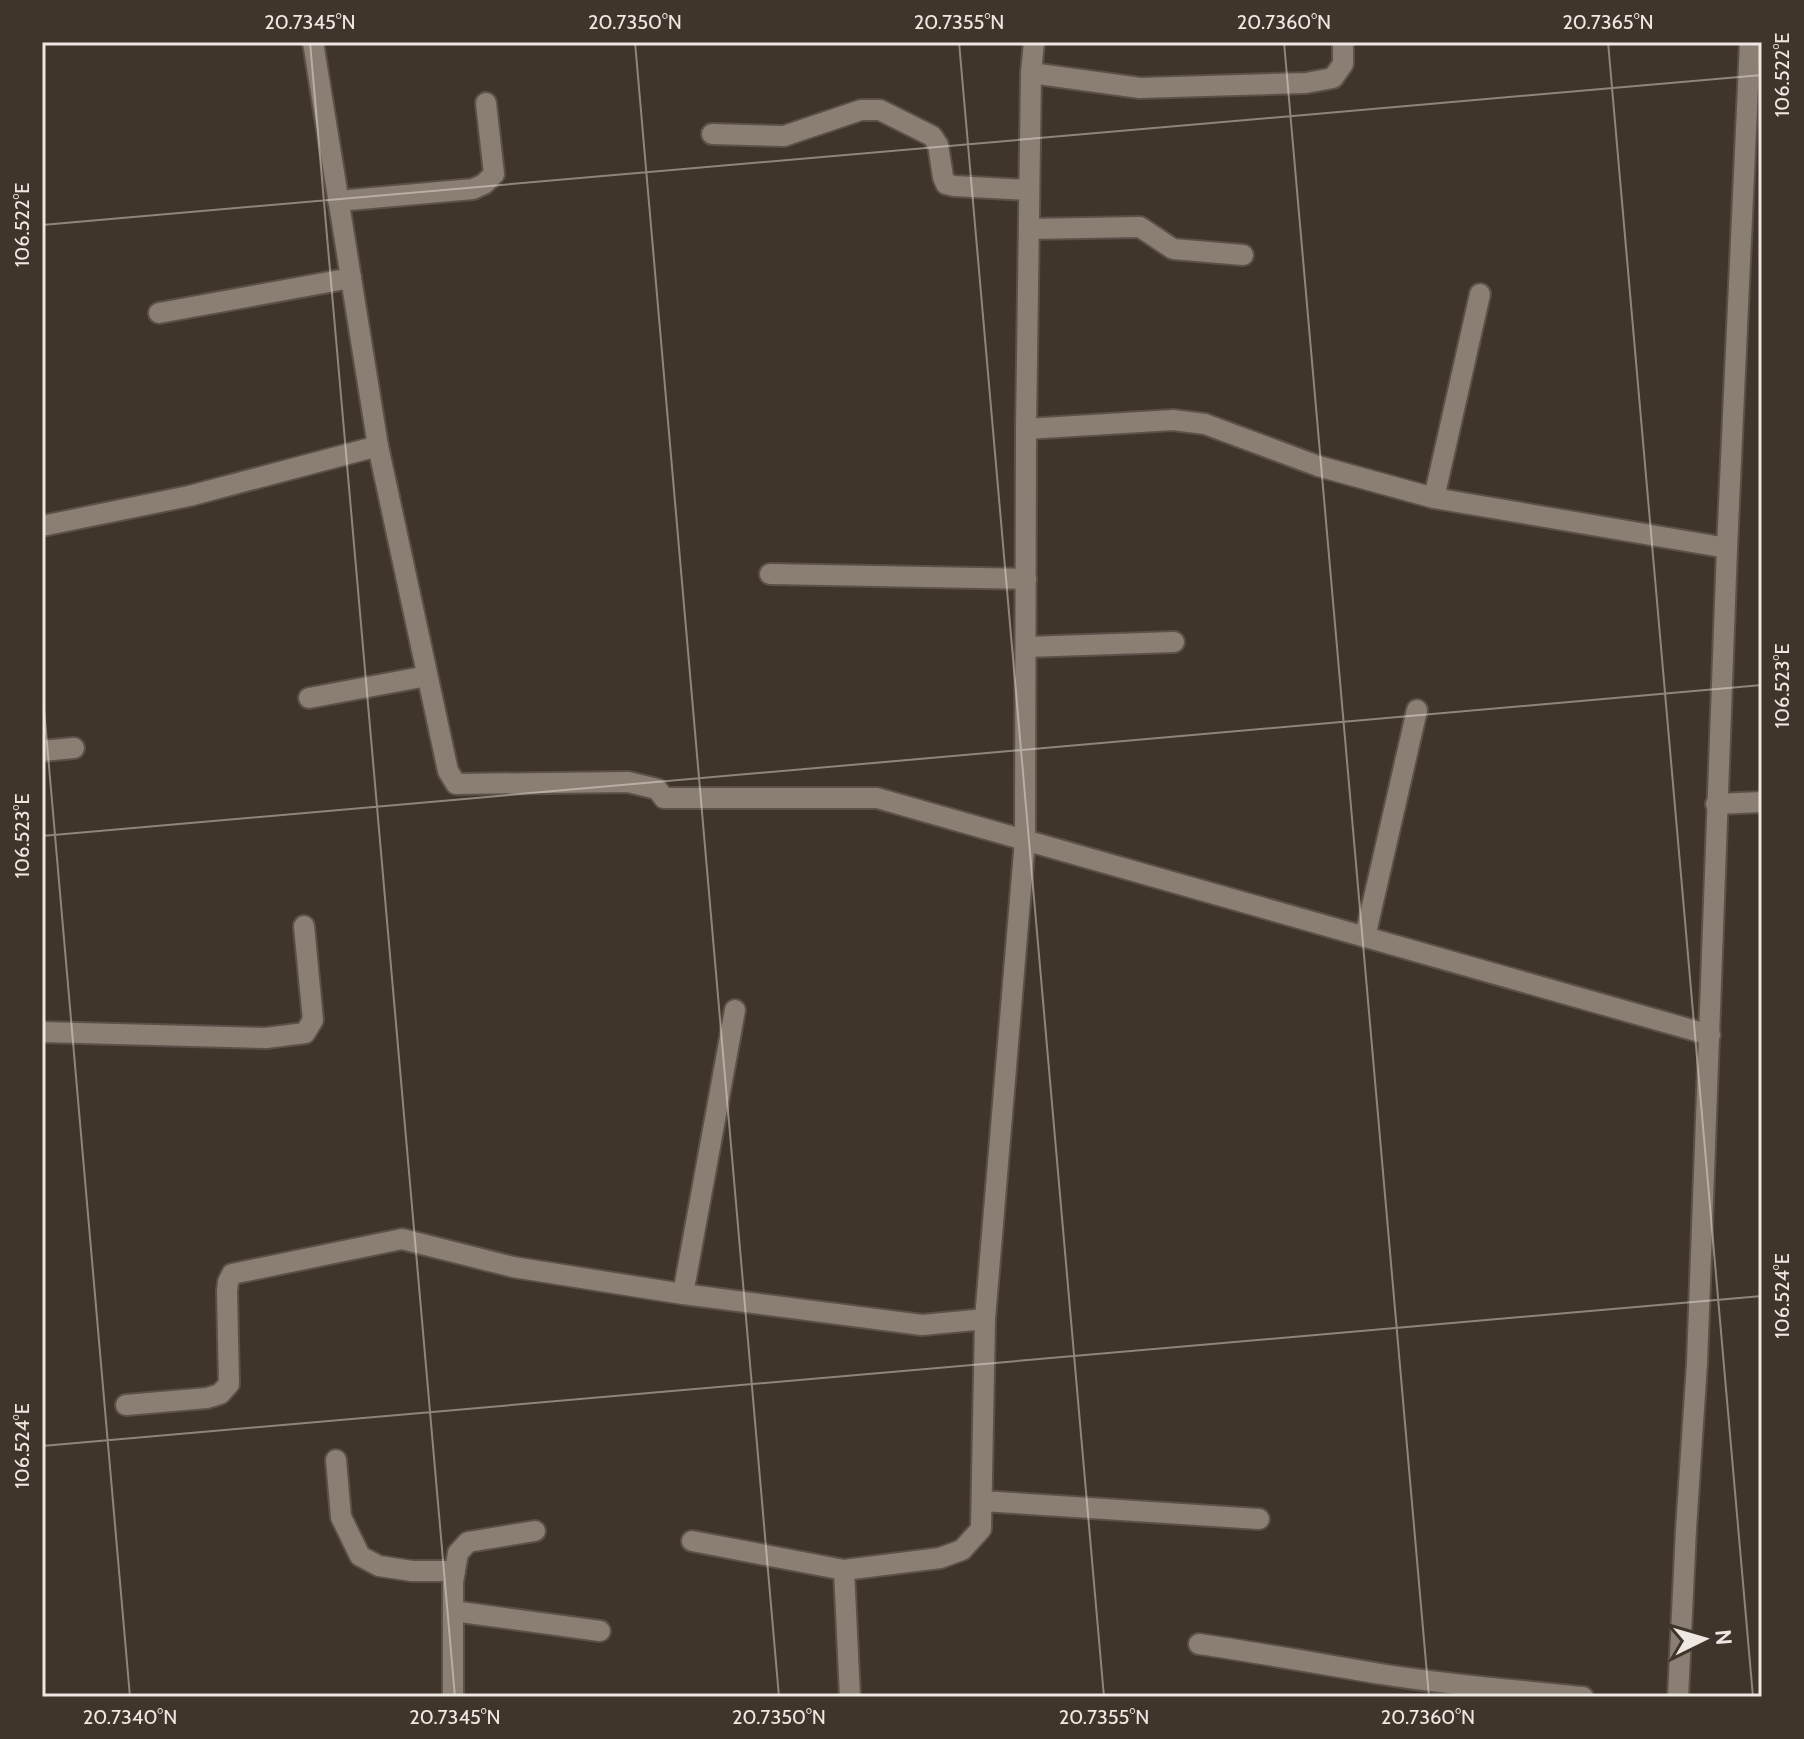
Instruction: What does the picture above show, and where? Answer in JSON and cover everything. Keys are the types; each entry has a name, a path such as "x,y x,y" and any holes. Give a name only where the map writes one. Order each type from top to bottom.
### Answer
{"street":[{"path":"313,42 378,446 448,771 456,784 628,782 657,789 664,798 877,798 1710,1035"},
{"path":"692,1541 844,1570 940,1558 962,1550 981,1529 985,1319 1025,840 1026,429 1034,42"},
{"path":"1031,73 1140,88 1306,83 1333,78 1343,64 1343,42"},
{"path":"1678,1697 1697,1363 1721,804 1727,548 1750,42"},
{"path":"338,201 473,189 484,184 494,174 486,103"},
{"path":"712,134 784,136 861,110 880,110 932,136 938,145 946,184 1029,190"},
{"path":"1029,229 1140,227 1173,249 1243,255"},
{"path":"159,313 351,278"},
{"path":"1434,498 1480,294"},
{"path":"1026,429 1173,420 1205,424 1318,466 1434,498 1727,548"},
{"path":"42,526 189,496 378,446"},
{"path":"770,574 1026,579"},
{"path":"1026,647 1174,642"},
{"path":"309,698 427,676"},
{"path":"1365,937 1417,710"},
{"path":"42,751 74,748"},
{"path":"1721,804 1761,802"},
{"path":"42,1032 266,1038 305,1033 313,1020 304,926"},
{"path":"683,1294 735,1010"},
{"path":"126,1405 207,1398 220,1394 229,1384 227,1292 232,1274 402,1239 513,1267 683,1294 922,1325 985,1319"},
{"path":"336,1460 341,1517 360,1556 390,1568 455,1571"},
{"path":"982,1501 1259,1519"},
{"path":"453,1697 453,1582 458,1553 468,1542 535,1531"},
{"path":"844,1570 850,1697"},
{"path":"453,1611 600,1631"},
{"path":"1199,1644 1330,1663 1382,1674 1583,1697"}]}
